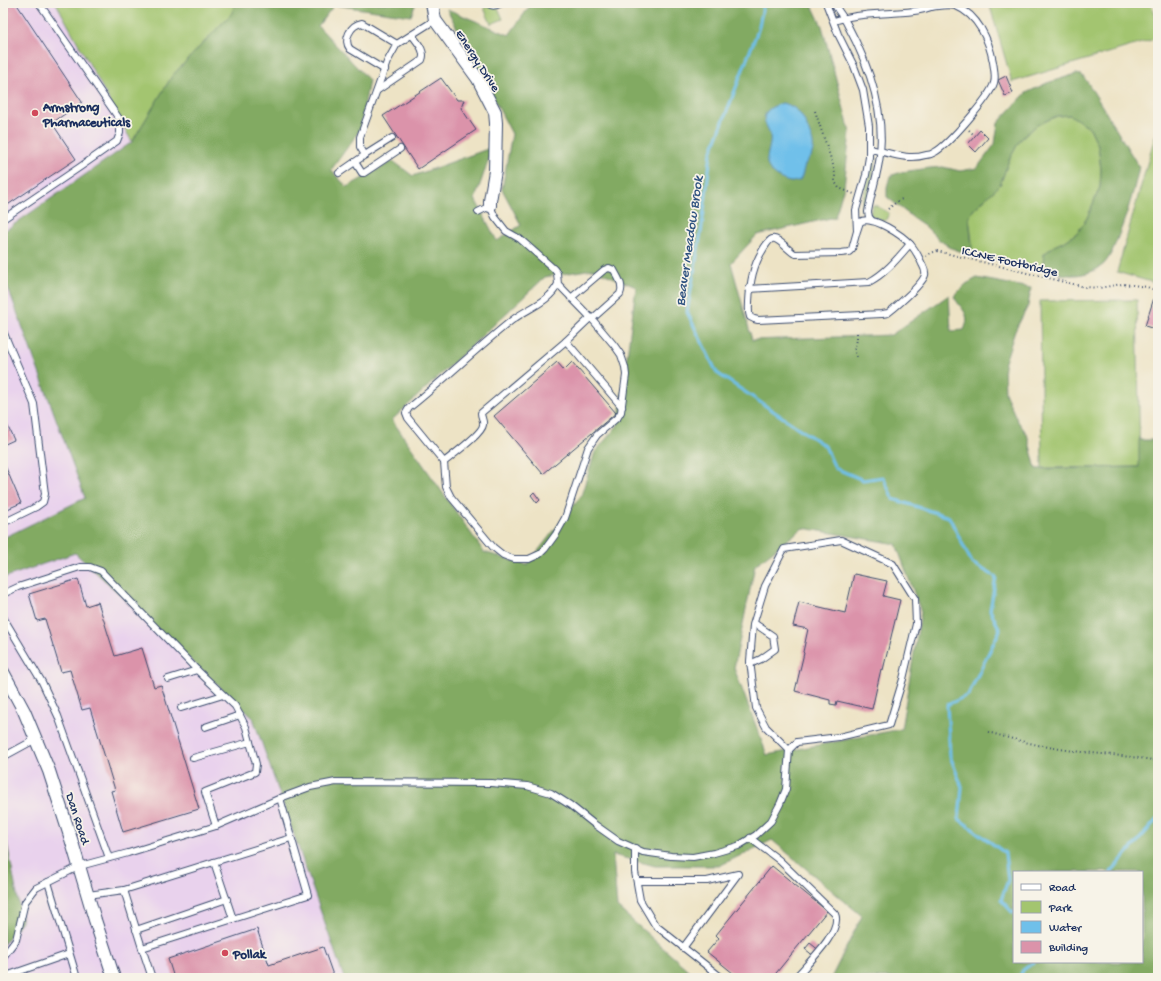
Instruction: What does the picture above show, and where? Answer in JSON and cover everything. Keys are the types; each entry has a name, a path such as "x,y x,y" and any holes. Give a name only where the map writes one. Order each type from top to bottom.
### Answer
{"street":[{"name":"Energy Drive","path":"432,3 435,20 478,79 495,112 495,171 490,206"},
{"name":"Dan Road","path":"3,672 24,711 49,771 114,978"}],"lane":[{"path":"3,219 112,144 117,140 120,133 120,120 39,3"},
{"path":"487,3 495,6 502,3"},
{"path":"834,3 844,18 860,53 873,84 877,104 880,124 880,151 868,212 872,221"},
{"path":"834,21 856,16 914,12 932,5 953,6 964,10 973,18 981,29 991,55 995,73 994,83 990,92 984,101 947,142 935,152 922,156 908,157 869,149"},
{"path":"827,6 838,34 854,66 863,90 868,113 869,149 866,175 856,210 857,231"},
{"path":"365,155 360,148 360,138 387,62 397,44 435,20"},
{"path":"385,70 350,50 347,38 354,26 362,23 397,44"},
{"path":"377,90 422,60 424,57 423,52 412,35"},
{"path":"339,173 392,138"},
{"path":"355,162 364,173 400,149"},
{"path":"478,212 490,206 506,231 520,239 554,269 557,273 558,284 546,299 512,319 468,357 448,376 407,410 407,415 444,462 448,492 489,543 498,552 514,559 529,558 540,554 556,534 565,518 588,448 597,435 620,415 622,407 626,375 621,355 591,319 558,284"},
{"path":"866,220 872,221 890,228 910,244 926,271 924,278 888,313 754,320 750,317 749,288 754,269 757,260 772,239 778,240 795,254 849,252 852,249 859,224 866,220"},
{"path":"749,288 869,282 878,278 910,244"},
{"path":"444,462 468,443 482,428 483,422 481,413 620,294 622,291 622,285 614,270 609,268 604,270 571,298"},
{"path":"3,331 34,404 45,494 42,502 36,507 3,523"},
{"path":"566,341 622,407"},
{"path":"3,957 16,940 25,902 36,888 80,866 216,826 280,798 310,787 336,782 491,783 527,786 551,793 570,804 618,841 643,852 693,857 738,846 772,821 786,789 789,750 797,742 839,737 889,725 903,678 916,624 915,599 893,564 841,540 784,549 765,586 754,623 750,664 756,708 766,727 789,750"},
{"path":"3,594 18,587 80,567 90,567 101,571 197,670 235,706 246,727 256,764 255,772 205,792 216,826"},
{"path":"3,617 42,682 58,716 109,858"},
{"path":"750,664 761,660 775,649 773,636 754,623"},
{"path":"168,679 197,670"},
{"path":"181,708 223,695"},
{"path":"205,728 240,715"},
{"path":"3,757 36,739"},
{"path":"194,758 250,742"},
{"path":"142,948 308,895 280,798"},
{"path":"88,895 124,890 291,838"},
{"path":"750,838 779,860 835,914 836,917 833,931 822,950 796,978"},
{"path":"635,848 635,872 640,900 655,925 722,978"},
{"path":"214,862 233,919"},
{"path":"637,881 707,881 738,874 683,948"},
{"path":"48,882 77,978"},
{"path":"124,890 152,978"},
{"path":"136,930 226,899"},
{"path":"3,977 69,954"}],"path":[{"path":"814,111 833,165 835,182 839,188 856,196"},
{"path":"968,129 974,135"},
{"path":"888,209 899,200 903,199"},
{"name":"ICCNE Footbridge","path":"920,260 934,252 944,253 1085,287 1099,288 1122,284 1147,287 1158,291"},
{"path":"857,332 857,340 854,350 857,357"},
{"path":"988,732 1060,749 1158,761"}],"shaded area":[{"path":"3,3 56,3 132,142 3,232"},
{"path":"3,274 85,498 3,538"},
{"path":"75,553 253,718 344,978 3,978 3,945 22,921 7,838 3,836 3,578"}],"green space":[{"path":"56,3 235,3 232,13 172,76 132,142"},
{"path":"235,3 416,3 411,16 334,5 318,26 369,80 360,130 331,170 347,187 393,161 413,176 493,147 475,199 497,241 521,225 502,189 512,134 447,9 509,35 532,3 811,3 822,26 850,132 844,187 835,217 757,235 731,263 752,340 891,335 949,295 951,331 964,330 967,319 966,315 954,296 966,284 977,278 1031,288 1028,306 1015,331 1004,365 1005,393 1017,420 1027,434 1036,469 1139,467 1139,440 1158,440 1158,978 831,978 862,916 772,840 719,866 655,866 613,855 617,907 697,978 344,978 253,718 75,553 3,578 3,538 85,498 3,274 3,232 132,142 172,76 232,13","holes":["593,269 636,287 618,425 595,452 581,496 527,565 484,552 392,420 545,277","803,528 896,544 921,612 901,729 767,755 734,668 755,565"]},
{"path":"496,3 503,19 491,24 484,8"},
{"path":"989,3 1151,3 1158,27 1158,38 1012,82"},
{"path":"1076,74 1082,75 1088,83 1139,167 1130,202 1118,237 1109,258 1101,266 1080,275 1066,275 1050,269 1043,263 1044,254 1054,246 1067,240 1078,232 1087,218 1100,187 1101,170 1098,145 1090,128 1070,115 1057,116 1037,125 1020,140 1009,160 1000,185 974,209 969,217 972,248 965,253 951,248 938,239 924,225 887,197 887,187 890,176 901,172 943,167 960,171 977,168 995,144 998,123 1026,93 1047,83"},
{"path":"1071,115 1090,128 1098,145 1101,170 1100,187 1087,218 1078,232 1067,240 1054,246 1044,254 1043,263 1051,271 1067,275 965,253 971,250 972,242 969,217 974,209 1000,185 1009,160 1020,140 1037,125 1057,116"},
{"path":"1158,125 1158,284 1117,272"},
{"path":"874,156 876,158 873,176 864,209 862,211 861,207"},
{"path":"873,205 889,213 886,220 884,221 871,216 870,212"},
{"path":"1137,300 1140,467 1042,468 1040,301"},
{"path":"3,836 6,838 22,921 3,945"}],"water":[{"path":"782,103 797,110 806,124 813,143 811,157 805,165 800,180 793,182 776,176 770,170 767,163 770,138 764,118 766,112 770,108"}],"building":[{"name":"Armstrong Pharmaceuticals","path":"12,3 16,3 82,102 52,123 76,159 3,208 3,9"},
{"path":"1006,76 1013,93 1005,96 998,80"},
{"path":"441,78 457,100 464,100 461,108 476,130 418,169 383,116"},
{"path":"980,130 988,138 976,152 968,144"},
{"path":"1154,298 1158,300 1158,330 1145,326"},
{"path":"557,362 564,370 572,362 616,413 543,474 494,416"},
{"path":"3,416 14,440 3,445"},
{"path":"3,461 21,503 3,511"},
{"path":"534,492 540,500 537,503 531,495"},
{"path":"854,574 887,581 883,596 900,600 883,670 881,669 872,709 837,701 836,705 830,704 830,700 795,691 808,629 793,626 799,602 845,613"},
{"path":"78,579 86,606 98,602 115,656 142,648 154,687 161,685 199,809 123,832 111,791 115,790 90,708 82,710 70,670 61,672 45,619 37,621 29,594"},
{"path":"772,866 827,911 772,978 739,978 707,952 719,938 716,935"},
{"name":"Pollak","path":"257,929 269,965 323,947 334,978 174,978 168,959"},
{"path":"810,943 820,951 815,957 805,949"}],"waterway":[{"name":"Beaver Meadow Brook","path":"764,3 758,30 711,153 702,226 687,312 717,373 825,446 835,468 863,480 883,477 893,499 949,517 972,563 996,577 990,610 1000,630 968,695 947,705 950,756 962,787 959,819 1005,853 1008,880 1001,900 1013,912"},
{"path":"1112,871 1158,818"},
{"name":"Beaver Meadow Brook","path":"1019,978 1023,970 1033,963"}],"place":[{"name":"Armstrong Pharmaceuticals","path":"35,113"},
{"name":"Pollak","path":"225,953"}]}
